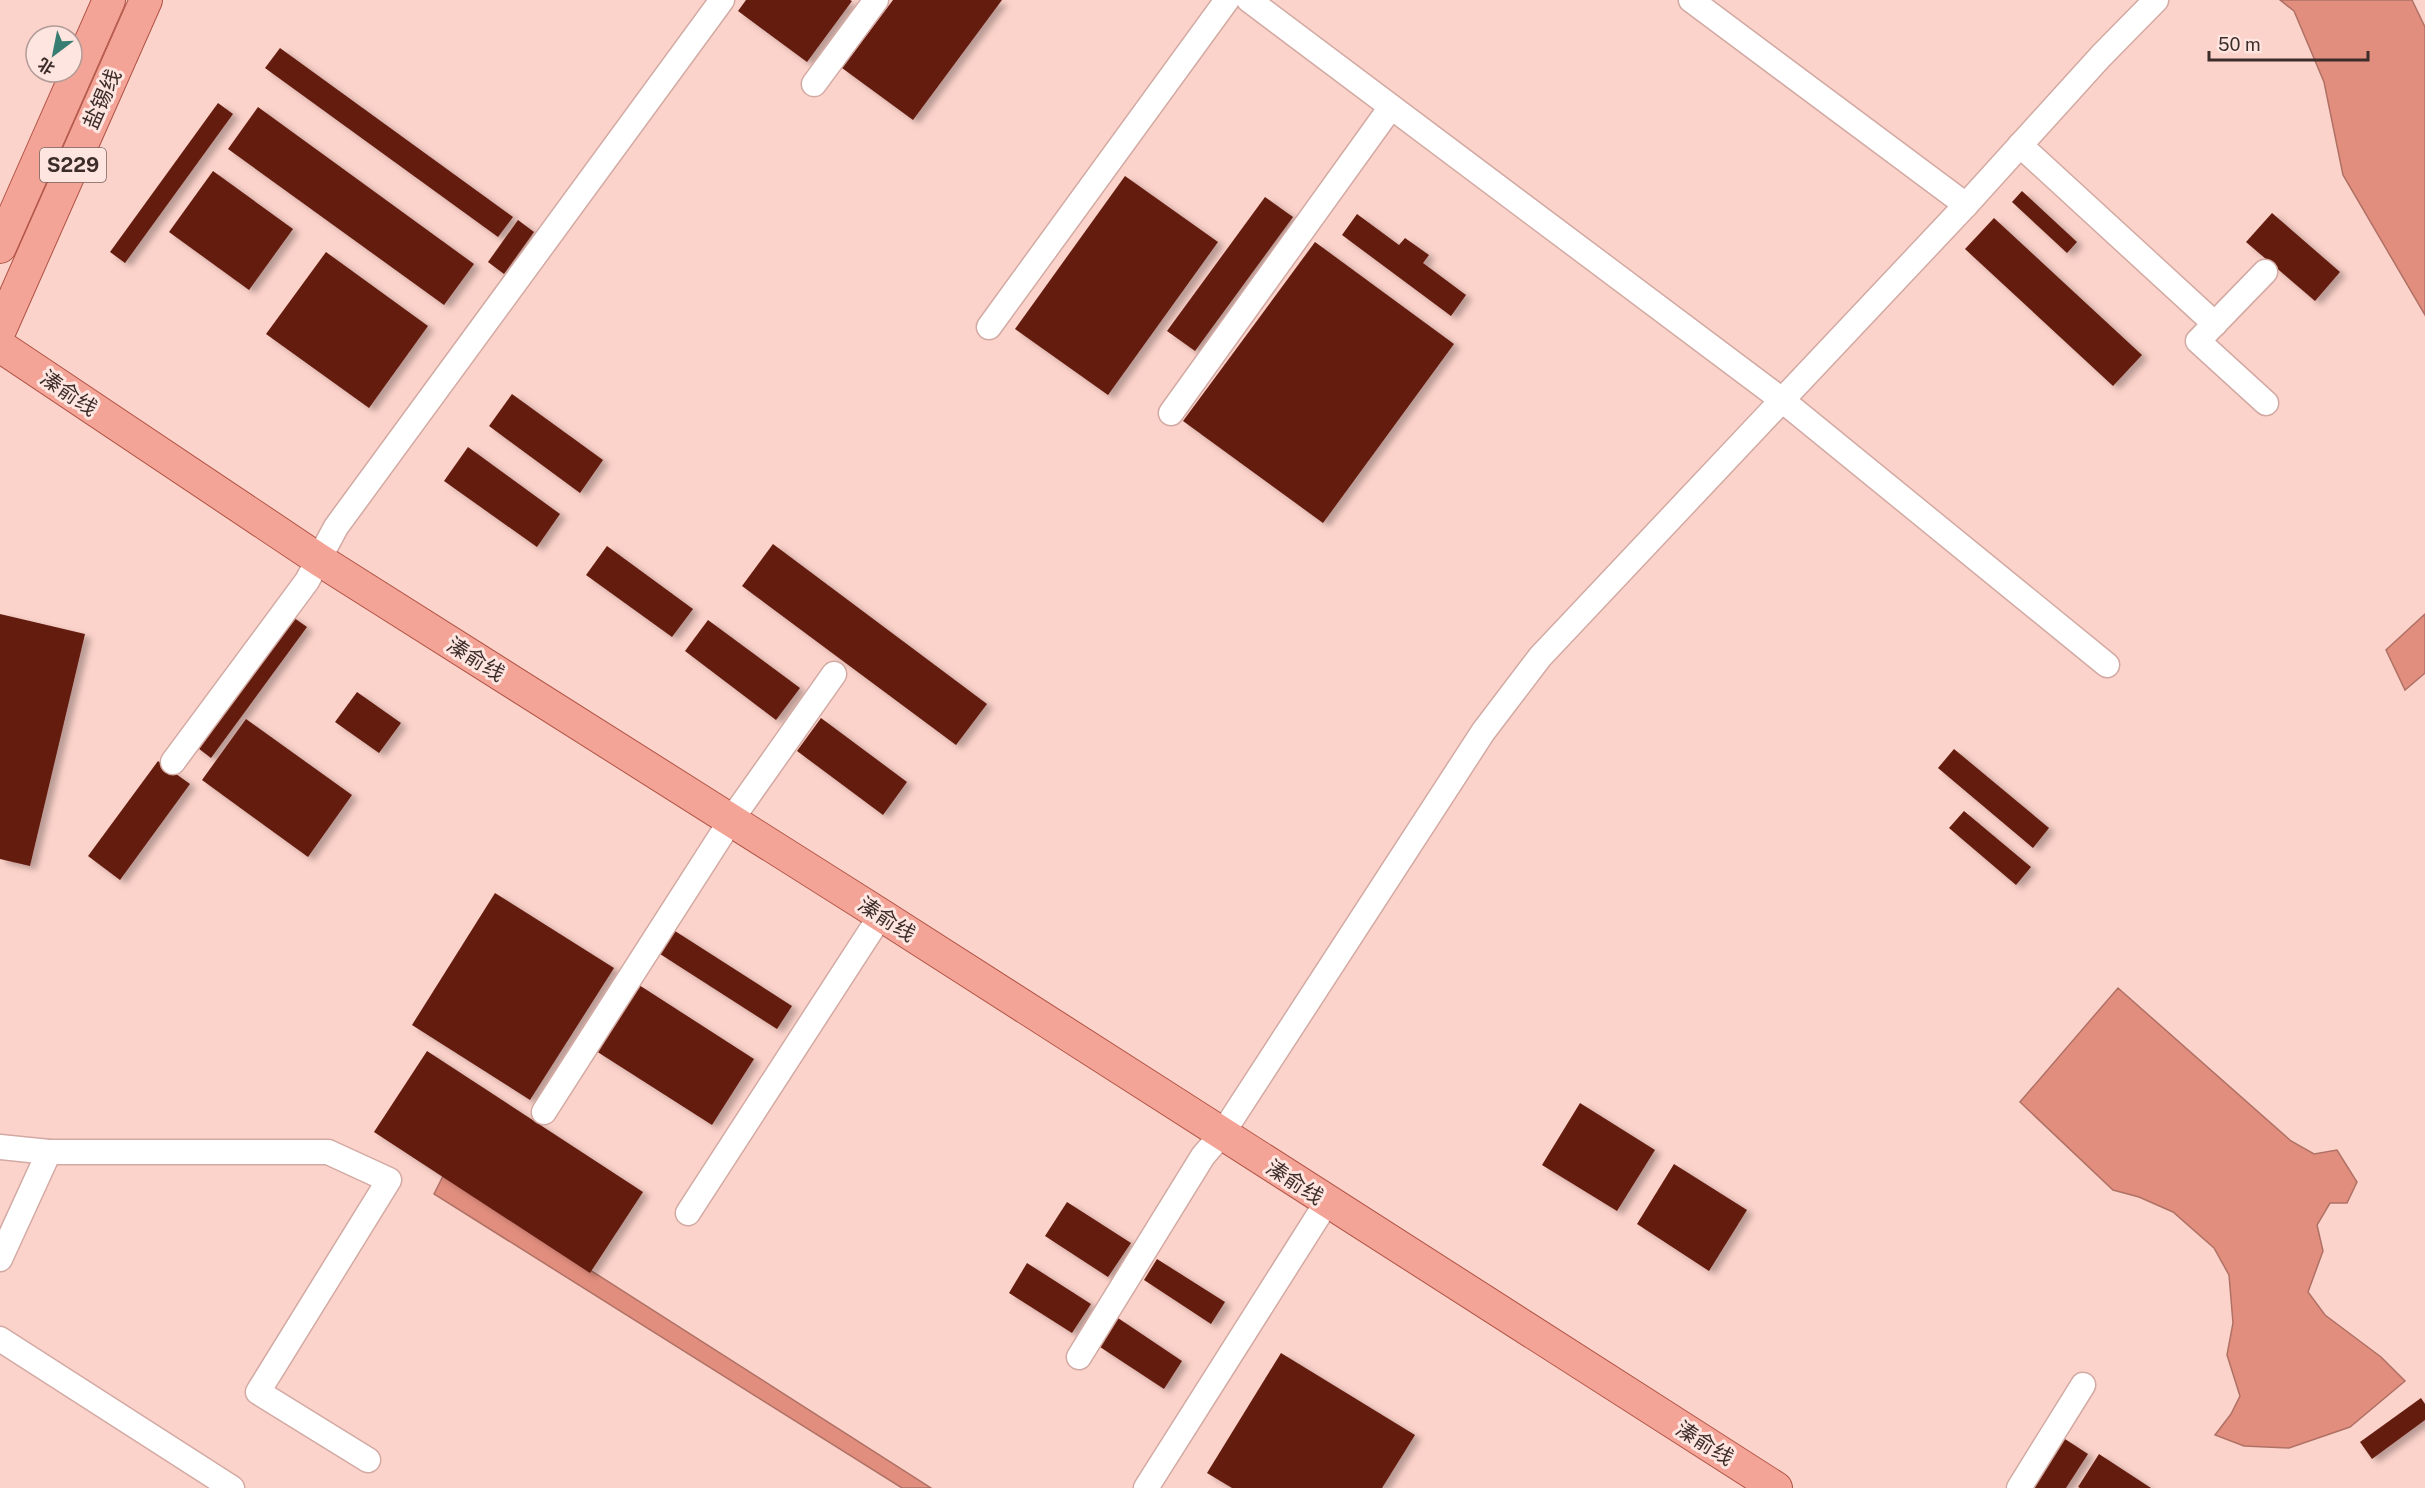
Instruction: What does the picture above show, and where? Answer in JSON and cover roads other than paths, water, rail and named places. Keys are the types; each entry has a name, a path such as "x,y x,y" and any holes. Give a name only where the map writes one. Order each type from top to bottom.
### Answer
{"main road":[{"name":"盐锡线","path":"0,248 109,0"},
{"name":"盐锡线","path":"0,330 147,0"},
{"name":"溱俞线","path":"0,346 318,559 881,915 1776,1488"}],"street":[{"path":"173,762 307,581 343,518 722,0"},
{"path":"814,84 876,0"},
{"path":"989,327 1227,0"},
{"path":"1249,0 1782,400 2107,665"},
{"path":"1691,0 1966,205"},
{"path":"1079,1357 1203,1156 1222,1134 1483,732 1540,657 1966,205 2101,56 2157,0"},
{"path":"1172,413 1392,107"},
{"path":"2020,145 2215,324"},
{"path":"2265,272 2198,341 2266,403"},
{"path":"544,1112 730,820 834,674"},
{"path":"688,1213 881,915"},
{"path":"0,1147 49,1152 328,1152 388,1180 258,1392 368,1460"},
{"path":"0,1259 49,1152"},
{"path":"1146,1488 1327,1202"},
{"path":"0,1339 232,1488"},
{"path":"2019,1488 2083,1385"}]}
